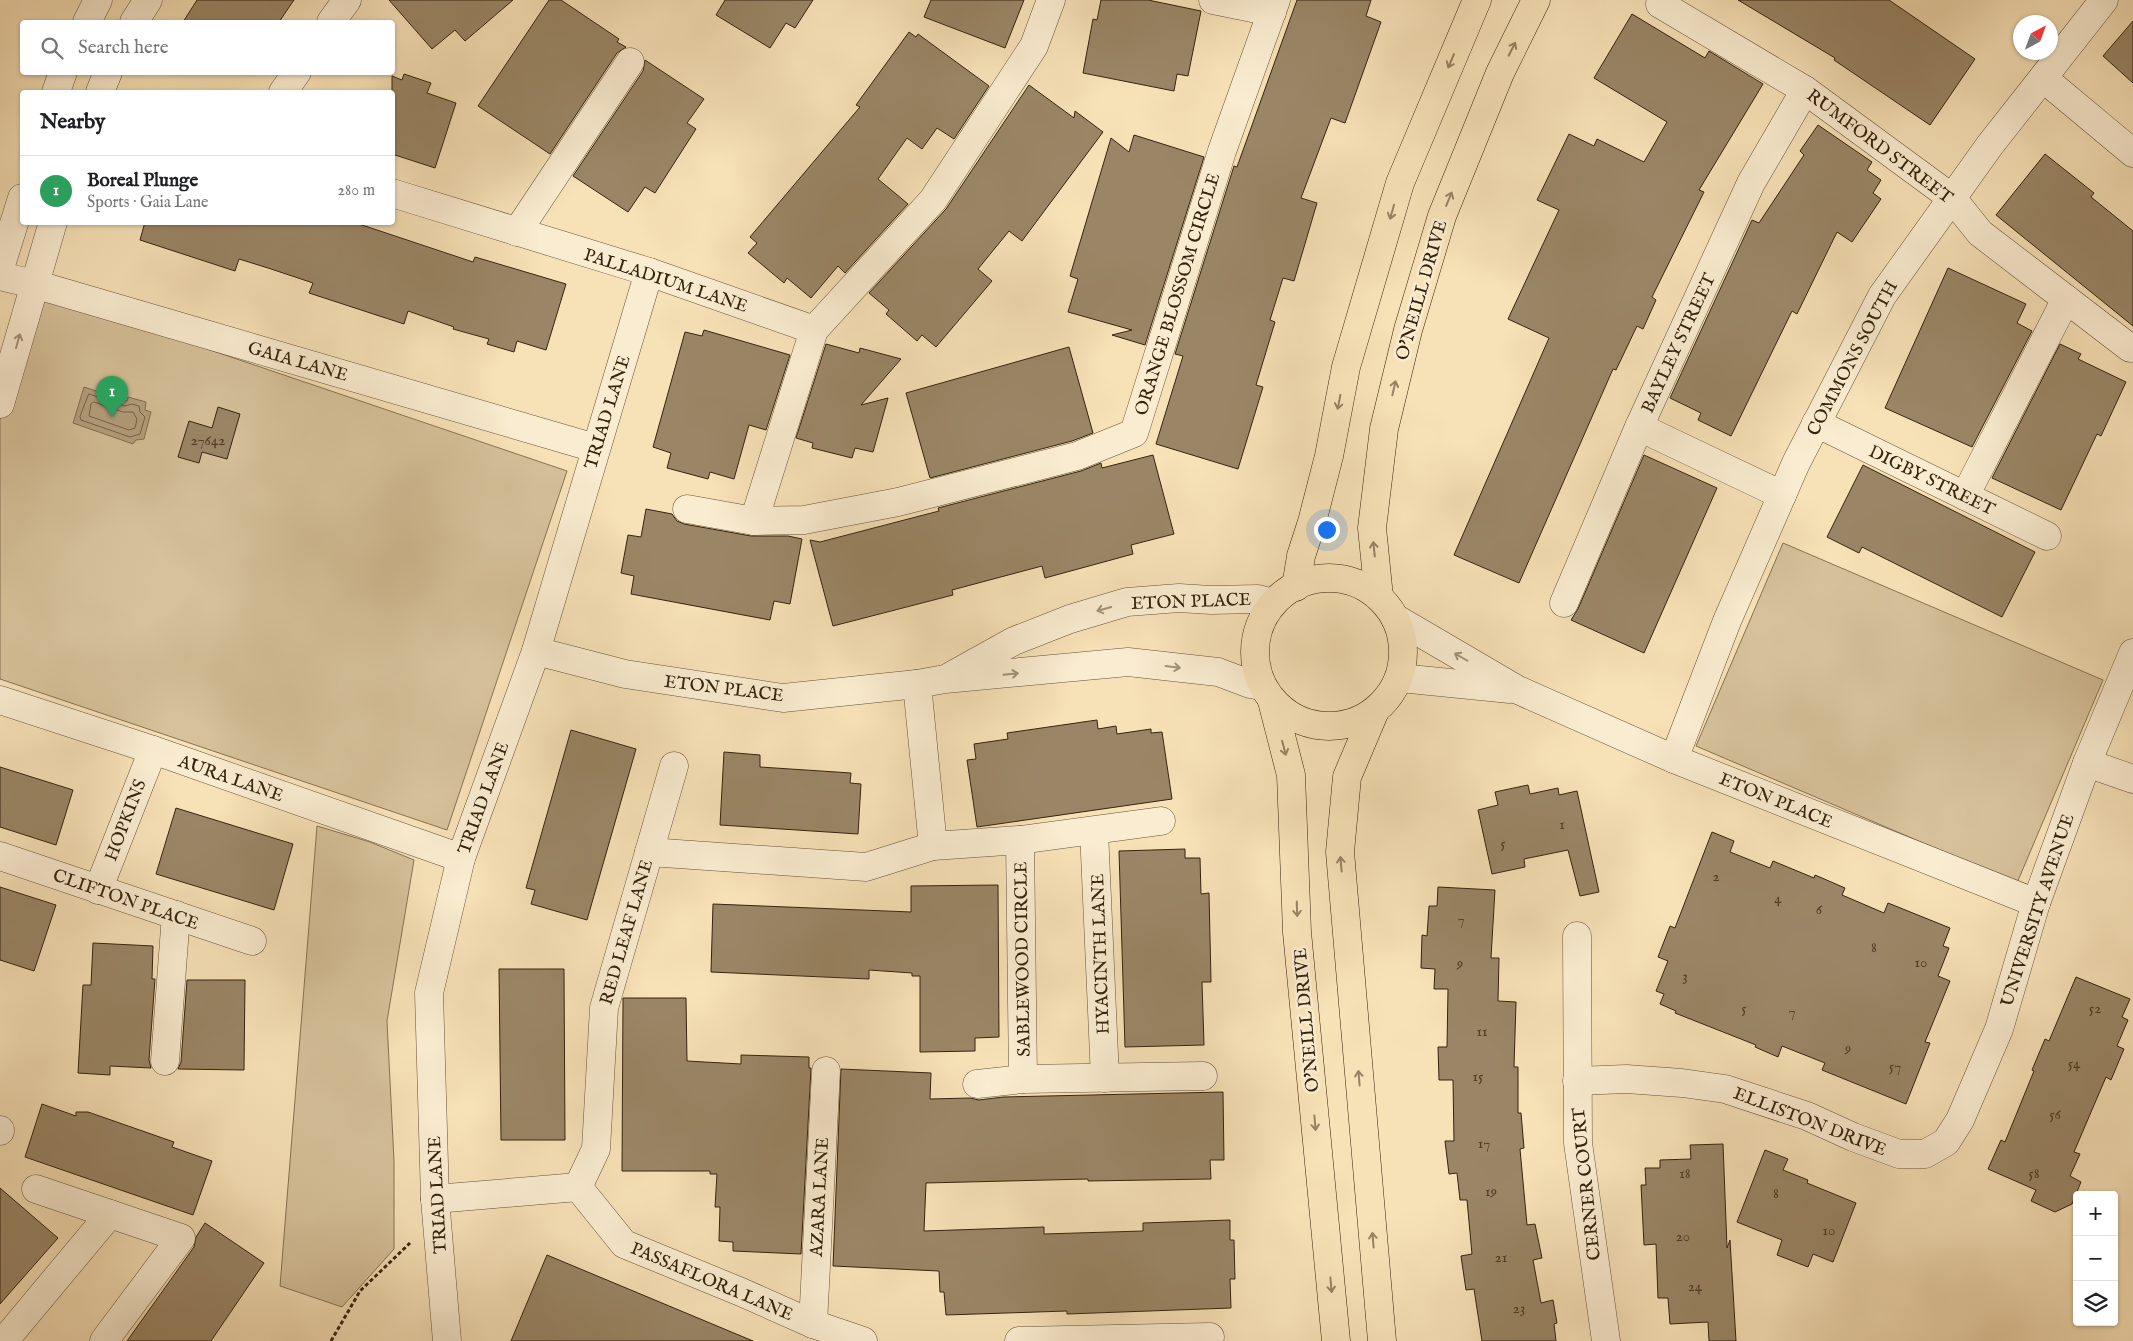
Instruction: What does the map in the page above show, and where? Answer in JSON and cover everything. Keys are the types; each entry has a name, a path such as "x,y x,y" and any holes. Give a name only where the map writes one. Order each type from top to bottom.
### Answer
{"main road":[{"path":"1296,587 1301,556 1329,456 1346,367 1400,184 1477,0"},
{"name":"O'NEILL DRIVE","path":"1387,608 1372,528 1384,429 1408,330 1442,216 1500,73 1536,0"},
{"name":"O'NEILL DRIVE","path":"1267,693 1297,720 1327,728 1350,724 1374,713 1387,700 1400,678 1404,658 1401,632 1387,608 1359,584 1338,578 1324,578 1289,589 1273,603 1260,623 1254,644 1254,660 1267,693 1291,775 1297,932 1336,1341"},
{"name":"O'NEILL DRIVE","path":"1374,713 1347,777 1340,852 1382,1341"}],"street":[{"path":"88,20 98,0"},
{"path":"135,20 148,0"},
{"path":"332,20 347,0"},
{"path":"754,521 814,330 933,200 1034,46 1051,0"},
{"name":"ORANGE BLOSSOM CIRCLE","path":"687,509 754,521 804,520 898,502 1077,456 1134,433 1222,151 1274,6 1213,0"},
{"name":"COMMONS SOUTH","path":"1674,759 1727,621 1782,495 1816,423 1882,296 1990,145 2104,0"},
{"name":"RUMFORD STREET","path":"1660,4 1805,90 1952,198 1980,233 2130,348"},
{"path":"517,232 630,62"},
{"path":"57,90 61,75"},
{"path":"101,90 107,75"},
{"path":"284,90 295,75"},
{"path":"2043,78 2133,154"},
{"name":"BAYLEY STREET","path":"1564,603 1640,427 1751,183 1805,90"},
{"name":"PALLADIUM LANE","path":"395,195 649,272 814,330"},
{"path":"0,268 20,204"},
{"path":"0,404 52,225"},
{"name":"TRIAD LANE","path":"447,1341 437,1208 429,993 460,858 536,651 649,272"},
{"name":"GAIA LANE","path":"0,276 34,284 595,448"},
{"path":"1965,496 2066,299"},
{"name":"DIGBY STREET","path":"1816,423 2047,536"},
{"path":"1640,427 1782,495"},
{"name":"ETON PLACE","path":"945,679 1014,640 1070,618 1127,602 1179,598 1212,600 1258,599 1273,603"},
{"name":"ETON PLACE","path":"1387,608 1518,690 1674,759 2036,903"},
{"name":"ETON PLACE","path":"536,651 625,674 783,698 917,684 945,679 1128,662 1218,672 1250,684 1267,693"},
{"name":"UNIVERSITY AVENUE","path":"1924,1154 1946,1142 1960,1120 1999,1029 2036,903 2087,763 2133,653"},
{"name":"ETON PLACE","path":"1400,678 1518,690"},
{"path":"917,684 933,846"},
{"name":"AURA LANE","path":"0,700 153,750 460,858"},
{"name":"HOPKINS","path":"98,890 153,750"},
{"path":"2087,763 2133,779"},
{"name":"RED LEAF LANE","path":"578,1187 596,1150 604,1008 674,766"},
{"name":"SABLEWOOD CIRCLE","path":"649,852 866,867 933,846 1020,840 1162,821"},
{"name":"HYACINTH LANE","path":"1094,831 1105,1078"},
{"name":"SABLEWOOD CIRCLE","path":"1020,840 1023,1079"},
{"name":"CLIFTON PLACE","path":"0,856 252,941"},
{"path":"165,1061 176,915"},
{"name":"CERNER COURT","path":"1577,936 1576,1081 1578,1143 1606,1341"},
{"name":"AZARA LANE","path":"813,1324 826,1071"},
{"name":"SABLEWOOD CIRCLE","path":"977,1084 1023,1079 1203,1076"},
{"name":"ELLISTON DRIVE","path":"1576,1081 1626,1078 1725,1089 1807,1116 1853,1137 1899,1154 1924,1154"},
{"path":"437,1208 578,1187"},
{"name":"PASSAFLORA LANE","path":"578,1187 624,1244 813,1324 863,1341"},
{"path":"36,1189 181,1238 104,1341"},
{"path":"4,1341 110,1214"},
{"path":"1019,1341 1210,1337"}],"path":[{"path":"331,1341 360,1291 437,1208"}],"shaded area":[{"path":"42,293 567,471 447,830 0,679 0,419"},
{"path":"1783,543 2103,680 2017,883 1696,746"},
{"path":"317,826 370,842 414,860 387,1021 394,1161 394,1249 342,1307 280,1286"}],"water":[{"path":"84,387 127,401 128,397 146,402 145,410 151,412 144,439 136,440 133,444 73,423"}],"building":[{"path":"197,0 294,0 280,20 184,20"},
{"path":"389,0 513,0 465,41 455,30 432,49"},
{"path":"549,0 561,0 619,39 617,42 626,47 617,53 550,154 478,106"},
{"path":"725,0 813,0 795,28 786,23 770,48 716,15"},
{"path":"931,0 1024,0 1005,48 924,17"},
{"path":"1101,0 1148,0 1201,11 1188,76 1177,74 1174,91 1083,73 1093,19 1097,20"},
{"path":"1297,0 1371,0 1366,16 1381,22 1345,123 1331,118 1301,198 1317,203 1294,281 1283,278 1270,320 1275,322 1256,385 1263,387 1238,469 1156,444 1183,356 1175,354 1234,166 1237,167"},
{"path":"1738,0 1889,0 1975,59 1930,125 1834,60 1835,58"},
{"path":"1632,14 1705,58 1709,51 1763,84 1699,190 1704,192 1652,297 1656,300 1643,329 1637,326 1616,370 1613,369 1519,583 1454,555 1549,338 1508,319 1559,210 1537,200 1569,134 1594,146 1597,139 1644,162 1667,122 1594,78"},
{"path":"2133,21 2133,83 2103,56"},
{"path":"909,32 916,37 918,34 989,86 954,139 937,128 922,149 907,138 878,179 908,204 845,273 838,266 811,298 787,278 784,283 748,253 757,243 750,237 860,107 856,105"},
{"path":"645,60 704,99 687,123 696,129 655,193 645,187 628,212 573,176 643,71"},
{"path":"404,74 431,83 427,93 456,103 435,168 395,155 395,90 392,90 392,76 402,80"},
{"path":"1029,85 1074,118 1075,111 1103,132 1022,241 1009,231 978,269 992,281 936,347 922,335 917,341 886,314 889,310 869,293 946,209"},
{"path":"1818,125 1872,162 1867,170 1881,180 1873,193 1881,199 1852,242 1837,232 1797,314 1792,311 1731,436 1698,420 1701,413 1670,398 1752,220 1759,223 1804,155 1800,151"},
{"path":"1134,135 1204,157 1145,345 1112,335 1132,330 1068,312 1078,279 1070,276 1111,138 1129,152"},
{"path":"2045,154 2094,193 2091,197 2133,231 2133,326 1996,215"},
{"path":"144,225 362,225 473,262 475,257 566,284 546,350 517,341 514,352 487,344 489,339 453,329 454,327 408,311 404,324 309,293 313,283 239,259 235,271 140,240"},
{"path":"1948,268 2026,304 2017,323 2032,331 1972,447 1885,408"},
{"path":"704,330 790,355 766,430 749,425 734,479 710,472 708,479 667,468 671,453 653,447 685,332 702,336"},
{"path":"826,344 859,353 860,348 901,359 861,405 888,398 873,452 855,448 852,458 812,448 813,443 796,438"},
{"path":"2060,344 2081,354 2078,359 2126,382 2101,436 2097,434 2061,510 1992,478"},
{"path":"1069,347 1093,433 1072,441 930,478 906,393"},
{"path":"218,407 240,414 227,459 202,452 199,463 178,457 189,421 212,428"},
{"path":"1153,455 1174,534 1131,545 1133,554 1045,578 1042,566 952,590 953,595 833,626 810,540 820,542 939,511 938,508 1081,471 1101,463 1102,468"},
{"path":"1644,455 1717,488 1644,653 1571,620 1578,609"},
{"path":"1863,465 2035,552 2002,617 1862,547 1859,553 1827,537"},
{"path":"646,509 672,514 677,521 684,524 751,536 788,536 802,539 790,604 774,601 770,620 631,594 634,576 621,573 628,535 641,537"},
{"path":"1097,720 1098,729 1116,726 1117,734 1151,729 1151,733 1162,732 1172,799 977,827 967,760 976,759 974,744 1008,739 1007,733"},
{"path":"571,730 636,749 587,920 531,904 535,890 526,888"},
{"path":"724,752 760,755 760,767 851,773 850,783 861,784 858,834 720,825"},
{"path":"0,767 73,790 56,845 0,827"},
{"path":"1528,785 1530,794 1558,788 1559,795 1577,791 1599,892 1580,896 1568,850 1524,859 1525,867 1492,874 1478,810 1498,805 1495,792"},
{"path":"176,808 293,844 274,910 156,874"},
{"path":"1712,832 1734,841 1730,852 1770,868 1773,861 1814,878 1815,875 1845,888 1842,895 1884,913 1888,903 1950,928 1943,946 1949,948 1938,976 1950,981 1925,1042 1930,1043 1906,1104 1822,1070 1825,1063 1782,1046 1778,1057 1755,1047 1756,1045 1675,1013 1676,1011 1660,1004 1664,994 1656,991 1668,961 1658,957 1670,926 1675,928"},
{"path":"1185,849 1185,858 1200,858 1201,894 1209,893 1211,982 1202,982 1204,1045 1125,1047 1119,851"},
{"path":"998,885 999,1037 975,1038 975,1051 920,1052 920,976 912,976 912,973 869,970 869,979 711,972 713,904 911,912 911,886"},
{"path":"0,887 56,905 34,971 0,960"},
{"path":"1438,887 1495,890 1491,958 1499,958 1498,1001 1516,1002 1514,1067 1518,1067 1518,1113 1521,1113 1524,1148 1520,1149 1527,1225 1535,1224 1542,1258 1533,1260 1541,1303 1553,1300 1557,1323 1554,1324 1556,1341 1482,1341 1474,1289 1466,1290 1461,1256 1472,1254 1467,1200 1460,1200 1457,1173 1449,1174 1445,1141 1454,1141 1453,1080 1439,1080 1438,1047 1447,1047 1448,989 1434,989 1435,969 1421,968 1422,935 1427,936 1429,906 1437,906"},
{"path":"93,943 153,946 152,979 155,979 149,1060 151,1068 110,1066 110,1075 78,1073 83,985 91,985"},
{"path":"499,969 564,969 565,1140 501,1140"},
{"path":"2076,977 2130,999 2122,1017 2128,1020 2117,1046 2124,1049 2111,1080 2106,1077 2074,1152 2080,1154 2070,1176 2081,1182 2077,1191 2073,1191 2072,1204 2055,1212 2031,1201 2036,1190 1988,1169 2001,1140 2005,1142 2045,1039 2049,1041"},
{"path":"187,980 245,980 244,1070 178,1069 181,1062"},
{"path":"623,998 686,998 687,1061 741,1064 741,1055 809,1057 809,1068 811,1068 801,1254 733,1251 733,1242 719,1241 720,1207 715,1207 717,1174 710,1174 710,1171 622,1171"},
{"path":"841,1069 931,1073 930,1099 970,1098 979,1100 1003,1097 1223,1092 1224,1160 1210,1160 1211,1179 1088,1181 1088,1179 926,1183 924,1231 1044,1227 1044,1234 1143,1231 1143,1223 1230,1220 1230,1240 1234,1240 1235,1279 1230,1279 1231,1308 1067,1314 1067,1311 946,1315 944,1292 940,1292 939,1271 833,1266"},
{"path":"42,1104 76,1116 76,1112 88,1112 174,1142 172,1147 212,1161 193,1215 25,1157"},
{"path":"1723,1144 1727,1248 1730,1240 1736,1341 1709,1341 1708,1322 1670,1324 1668,1298 1658,1298 1656,1244 1644,1245 1641,1185 1646,1185 1645,1168 1660,1168 1660,1160 1691,1159 1690,1145"},
{"path":"1765,1150 1788,1159 1783,1170 1808,1180 1807,1183 1856,1203 1833,1262 1813,1254 1808,1267 1777,1255 1782,1240 1737,1222"},
{"path":"0,1188 58,1238 0,1304"},
{"path":"205,1223 264,1263 211,1341 127,1341 194,1247 196,1237"},
{"path":"547,1255 753,1341 511,1341"}],"place":[{"name":"Boreal Plunge","path":"112,417"}]}
